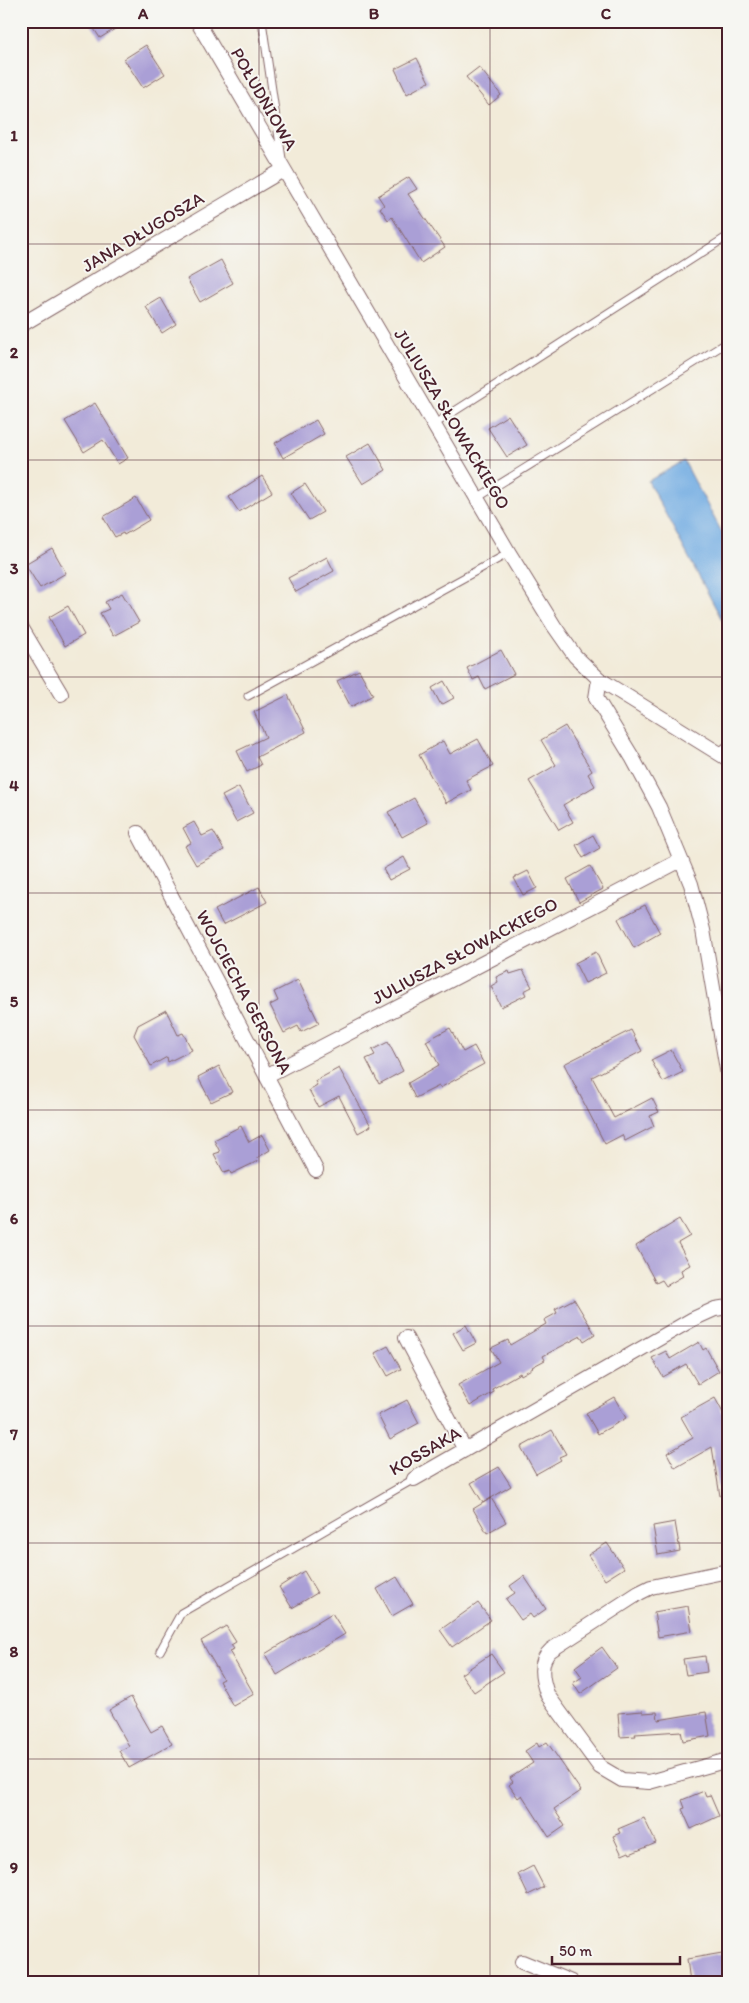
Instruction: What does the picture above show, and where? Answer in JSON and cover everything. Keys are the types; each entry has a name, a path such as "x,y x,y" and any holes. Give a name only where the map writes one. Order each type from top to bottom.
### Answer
{"street":[{"name":"POŁUDNIOWA","path":"197,21 283,170"},
{"name":"JANA DŁUGOSZA","path":"21,325 283,170"},
{"name":"JULIUSZA SŁOWACKIEGO","path":"283,170 509,553 554,626 570,648 599,679 725,752"},
{"path":"21,627 61,694"},
{"path":"599,679 596,698 632,757 658,808 690,884 703,930 728,1075"},
{"name":"WOJCIECHA GERSONA","path":"138,832 316,1170"},
{"name":"JULIUSZA SŁOWACKIEGO","path":"266,1076 681,860"},
{"name":"KOSSAKA","path":"414,1479 693,1319 708,1311 728,1307"},
{"path":"406,1338 465,1450"},
{"path":"728,1571 664,1583 638,1593 551,1650 545,1657 542,1671 548,1696 600,1767 614,1777 629,1781 650,1782 728,1760"},
{"path":"522,1962 571,1982"}],"lane":[{"path":"262,21 283,170"},
{"path":"433,425 728,236"},
{"path":"476,498 728,342"},
{"path":"248,696 509,553"},
{"name":"KOSSAKA","path":"160,1651 182,1613 414,1479"}],"water":[{"path":"684,461 728,544 728,631 648,481"}],"building":[{"path":"89,21 128,21 100,38"},
{"path":"146,45 165,74 143,88 124,59"},
{"path":"417,58 429,82 407,94 395,69"},
{"path":"479,67 501,95 489,105 466,77"},
{"path":"409,177 417,189 408,194 445,247 421,263 392,217 388,220 380,208 384,205 378,196"},
{"path":"221,260 233,283 200,302 187,279"},
{"path":"161,298 176,324 162,333 146,307"},
{"path":"95,403 128,458 118,464 103,440 84,452 65,421"},
{"path":"508,415 527,445 507,457 488,428"},
{"path":"316,420 324,434 283,458 275,443"},
{"path":"370,443 386,470 363,484 346,457"},
{"path":"262,476 272,492 239,512 229,497"},
{"path":"305,484 323,512 309,520 291,493"},
{"path":"136,498 149,520 124,535 123,533 115,537 103,517"},
{"path":"52,548 66,573 40,588 25,564"},
{"path":"327,557 334,571 296,592 288,578"},
{"path":"122,593 139,622 113,636 100,613 109,609 105,602"},
{"path":"68,606 84,635 65,646 49,617"},
{"path":"501,650 514,674 485,689 479,677 473,680 467,668"},
{"path":"359,670 373,695 351,707 337,681"},
{"path":"444,681 454,698 441,705 432,688"},
{"path":"288,695 306,732 257,757 261,765 247,772 237,751 266,737 254,712"},
{"path":"565,726 592,771 588,774 595,786 563,805 573,822 559,830 529,781 556,765 541,740"},
{"path":"478,739 493,766 466,780 471,790 446,803 419,755 443,741 450,754"},
{"path":"239,787 253,813 236,822 222,796"},
{"path":"414,798 428,823 402,837 388,812"},
{"path":"194,822 202,836 213,831 224,850 196,865 185,846 191,843 183,828"},
{"path":"593,835 600,848 583,858 576,845"},
{"path":"404,857 410,869 389,880 383,869"},
{"path":"590,866 603,889 579,902 567,879"},
{"path":"528,871 537,888 523,895 514,878"},
{"path":"259,887 267,902 223,925 215,910"},
{"path":"645,905 660,933 634,948 618,919"},
{"path":"596,952 606,973 585,983 575,963"},
{"path":"523,970 532,987 524,991 526,995 501,1007 491,986 498,982 496,977 509,971 510,974"},
{"path":"298,980 319,1023 301,1032 298,1026 284,1033 270,1005 278,1001 274,992"},
{"path":"166,1010 178,1035 183,1033 192,1050 168,1062 167,1057 151,1066 134,1035 138,1025"},
{"path":"450,1028 463,1052 474,1046 484,1064 440,1088 439,1086 415,1098 408,1083 439,1065 426,1041"},
{"path":"631,1030 642,1051 592,1077 614,1118 652,1098 659,1112 650,1116 654,1126 625,1141 622,1135 605,1144 564,1064"},
{"path":"388,1042 403,1071 379,1084 366,1059 375,1055 372,1050"},
{"path":"671,1050 683,1072 663,1082 651,1060"},
{"path":"219,1066 232,1092 211,1102 198,1077"},
{"path":"339,1068 371,1126 358,1133 339,1096 318,1107 309,1090 317,1085 315,1081"},
{"path":"241,1126 249,1142 262,1135 270,1150 257,1158 258,1161 231,1174 230,1171 224,1173 214,1154 220,1152 214,1140"},
{"path":"680,1219 690,1236 678,1243 690,1265 681,1270 683,1276 666,1286 662,1280 656,1283 636,1246"},
{"path":"574,1299 595,1334 584,1341 581,1336 543,1356 545,1360 521,1375 520,1373 492,1389 494,1392 470,1406 458,1385 499,1362 491,1348 508,1340 510,1345 546,1324 544,1320 557,1313 555,1309"},
{"path":"466,1325 476,1343 463,1350 453,1333"},
{"path":"699,1342 703,1350 706,1348 719,1371 698,1384 686,1364 663,1377 652,1358 666,1351 670,1359"},
{"path":"388,1346 401,1369 388,1376 375,1353"},
{"path":"614,1397 626,1418 598,1434 586,1413"},
{"path":"715,1398 728,1422 728,1496 720,1496 712,1447 675,1468 667,1453 693,1438 681,1417"},
{"path":"407,1400 419,1423 390,1439 378,1415"},
{"path":"552,1430 566,1454 559,1457 561,1460 536,1474 521,1447"},
{"path":"499,1467 511,1486 483,1503 471,1483"},
{"path":"491,1498 506,1522 487,1533 473,1509"},
{"path":"675,1522 680,1551 658,1555 653,1526"},
{"path":"607,1543 624,1568 605,1580 588,1555"},
{"path":"304,1571 317,1593 292,1608 279,1587"},
{"path":"524,1576 546,1609 533,1618 530,1614 521,1620 506,1599 515,1593 510,1586"},
{"path":"397,1577 413,1604 392,1616 377,1589"},
{"path":"478,1603 491,1620 452,1647 440,1630"},
{"path":"688,1606 692,1631 658,1637 654,1612"},
{"path":"332,1613 345,1634 277,1675 265,1654"},
{"path":"226,1626 236,1642 231,1645 234,1649 229,1651 254,1694 233,1706 219,1681 223,1679 201,1641"},
{"path":"602,1647 617,1668 580,1694 573,1683 582,1677 575,1667"},
{"path":"491,1654 504,1672 474,1692 461,1674"},
{"path":"705,1656 707,1672 686,1675 683,1659"},
{"path":"131,1697 151,1732 162,1726 172,1744 129,1768 119,1751 129,1746 109,1710"},
{"path":"643,1711 643,1713 657,1712 658,1720 706,1712 710,1736 683,1741 681,1731 635,1734 636,1736 620,1737 618,1713"},
{"path":"547,1742 581,1791 554,1809 565,1826 549,1837 522,1795 518,1798 509,1785 513,1782 510,1778 533,1763 525,1751 537,1743 539,1747"},
{"path":"704,1791 706,1796 710,1795 719,1816 691,1829 682,1809 685,1808 682,1800"},
{"path":"644,1818 656,1843 630,1854 629,1852 622,1855 613,1836 620,1833 618,1829"},
{"path":"533,1866 544,1887 528,1895 518,1874"},
{"path":"728,1952 728,1982 690,1982 687,1959"}]}
